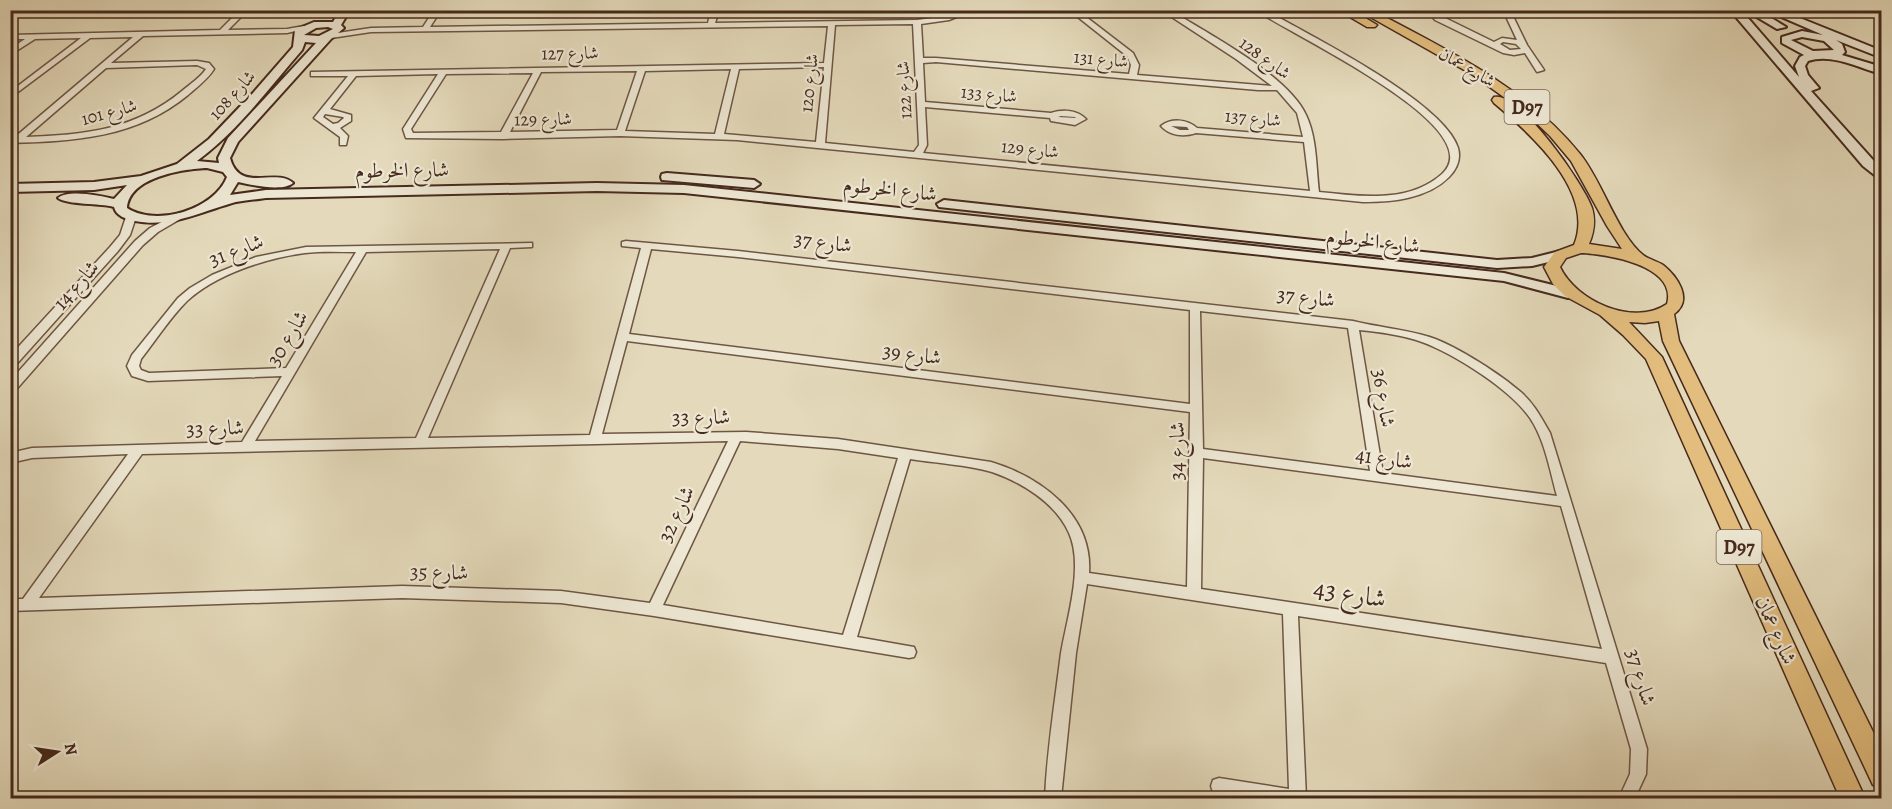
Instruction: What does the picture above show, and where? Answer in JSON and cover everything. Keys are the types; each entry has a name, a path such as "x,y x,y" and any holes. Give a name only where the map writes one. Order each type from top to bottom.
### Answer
{"main road":[{"name":"شارع 108","path":"180,167 219,136 298,48 304,32 332,10"},
{"name":"شارع 108","path":"230,173 224,158 232,141 333,31 345,10"},
{"name":"شارع عمان","path":"1343,10 1463,77 1503,104 1527,125 1557,159 1582,204 1588,229 1585,242 1580,249"},
{"name":"شارع عمان","path":"1363,10 1482,75 1532,111 1564,143 1583,167 1614,226 1638,260"},
{"path":"1734,10 1881,177"},
{"path":"1741,10 1790,42 1818,54"},
{"path":"1750,10 1775,24 1802,34 1827,39 1836,52 1881,71"},
{"path":"1770,10 1881,55"},
{"path":"329,24 333,31 304,32 329,24"},
{"path":"1790,42 1802,34"},
{"path":"1790,42 1789,63 1795,80"},
{"path":"1881,64 1836,52 1818,54 1802,60 1801,72 1881,165"},
{"name":"شارع الخرطوم","path":"180,167 207,164 230,173 272,183 619,176 692,178 1497,264 1532,262 1560,255"},
{"path":"10,188 94,186 152,176 180,167"},
{"path":"119,204 124,214 131,217 152,220 179,216 204,207 224,195 230,189 230,173"},
{"path":"119,204 126,192 152,176"},
{"name":"شارع الخرطوم","path":"204,207 231,199 266,194 597,187 684,189 1504,277 1568,292"},
{"path":"10,199 80,198 119,204"},
{"path":"1580,249 1608,250 1638,260 1662,274 1676,292 1673,307 1657,316 1632,317 1605,311 1568,292 1554,275 1552,267 1554,260 1560,255 1580,249"},
{"name":"شارع عمان","path":"1605,311 1629,331 1653,357 1852,798"},
{"name":"شارع عمان","path":"1666,312 1671,340 1881,777"}],"street":[{"path":"221,33 244,10"},
{"path":"426,28 438,10"},
{"path":"711,25 715,10"},
{"path":"333,31 917,22 948,18 971,10"},
{"path":"1072,10 1130,55 1135,65 1133,77"},
{"name":"شارع 128","path":"1164,10 1281,88 1299,110 1305,123 1315,195"},
{"name":"شارع 129","path":"443,72 407,129 408,135 417,138 620,133 718,136 1371,200 1393,198 1422,190 1439,182 1452,169 1455,158 1453,146 1434,122 1400,93 1259,10"},
{"path":"1430,10 1438,18 1477,37 1524,47"},
{"path":"1506,10 1524,47 1540,70"},
{"name":"شارع 122","path":"917,22 923,145 917,155"},
{"name":"شارع 120","path":"820,145 832,23"},
{"path":"10,36 304,32"},
{"path":"14,140 141,34"},
{"path":"1501,43 1518,34"},
{"path":"10,96 89,35"},
{"path":"10,53 34,36"},
{"path":"1501,43 1532,60"},
{"path":"1516,52 1524,47"},
{"name":"شارع 131","path":"919,61 936,60 1258,88 1281,88"},
{"name":"شارع 101","path":"14,140 76,138 129,126 168,109 201,78 204,72 201,68 180,64 104,66"},
{"name":"شارع 127","path":"314,74 827,65"},
{"path":"718,136 735,67"},
{"path":"620,133 642,68"},
{"path":"503,136 538,70"},
{"path":"343,143 344,136 334,127 319,119 319,114 326,109 354,74"},
{"name":"شارع 133","path":"921,104 1053,116"},
{"path":"326,109 326,112 349,117 341,125 334,127"},
{"name":"شارع 137","path":"1195,130 1307,140"},
{"name":"شارع 14","path":"10,389 139,243 154,230 179,216"},
{"name":"شارع 14","path":"10,364 114,249 125,235 131,217"},
{"name":"شارع 37","path":"626,244 738,254 1397,331 1435,343 1465,359 1514,392 1530,408 1541,428 1566,502 1639,749 1638,774 1627,798"},
{"path":"363,249 528,245"},
{"path":"595,439 647,245"},
{"path":"420,443 506,246"},
{"name":"شارع 31","path":"290,372 148,377 136,373 134,362 183,300 194,290 250,262 298,251 363,249"},
{"name":"شارع 30","path":"246,446 363,249"},
{"name":"شارع 34","path":"1194,594 1197,453 1195,308"},
{"name":"شارع 36","path":"1353,325 1377,477"},
{"name":"شارع 39","path":"622,337 1197,410"},
{"name":"شارع 33","path":"10,450 32,453 246,446 736,436 804,440 991,467 1017,477 1040,490 1060,507 1081,550 1080,578 1053,798"},
{"name":"شارع 32","path":"654,609 736,436"},
{"path":"27,604 138,450"},
{"name":"شارع 33","path":"10,458 32,453"},
{"path":"848,641 906,453"},
{"name":"شارع 41","path":"1197,453 1566,502"},
{"name":"شارع 43","path":"1080,578 1612,657"},
{"name":"شارع 35","path":"10,605 420,592 561,597 654,609 909,652"},
{"path":"1219,786 1296,798 1290,608"}]}
